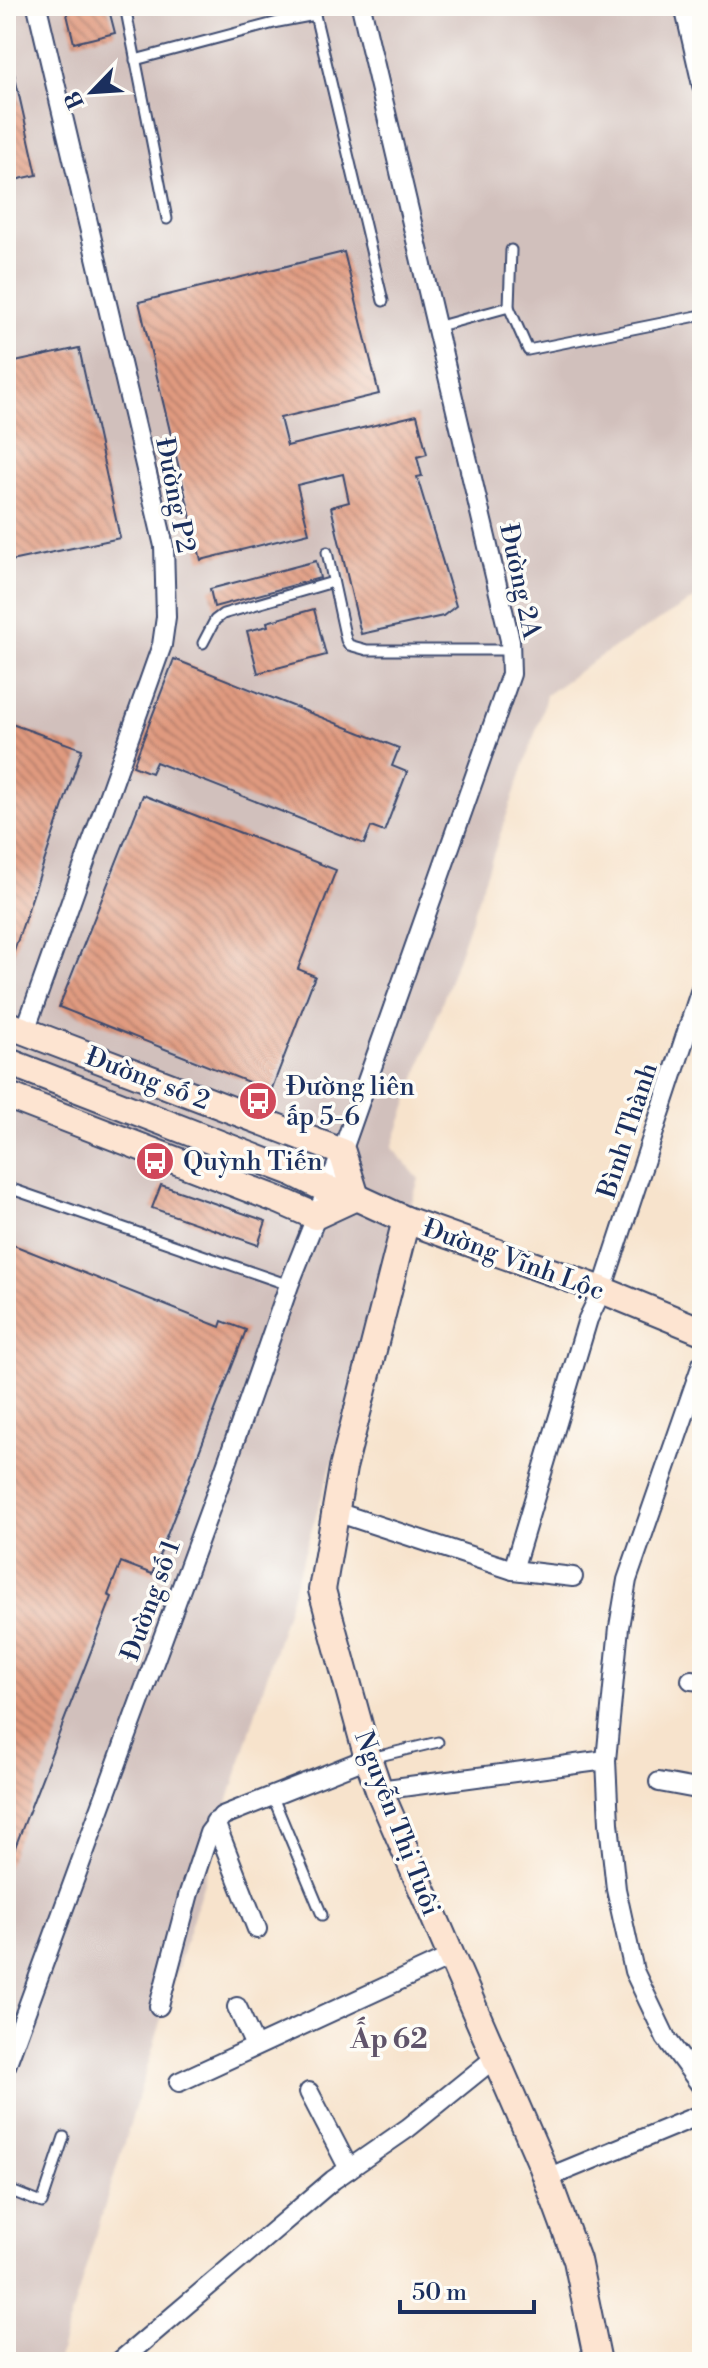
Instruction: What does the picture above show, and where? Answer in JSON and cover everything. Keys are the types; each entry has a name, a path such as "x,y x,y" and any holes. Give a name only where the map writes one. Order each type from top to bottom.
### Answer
{"main road":[{"name":"Đường số 2","path":"15,1027 342,1152"},
{"name":"Đường số 2","path":"6,1061 292,1172 326,1189"},
{"path":"6,1095 315,1216 356,1197 342,1152"},
{"name":"Đường Vĩnh Lộc","path":"326,1189 356,1197 406,1220 602,1290 702,1331"},
{"name":"Nguyễn Thị Tuôi","path":"406,1220 343,1468 322,1590 379,1790 547,2178 577,2260 598,2362"}],"street":[{"name":"Đường P2","path":"15,1027 162,645 166,617 164,546 37,6"},
{"name":"Đường 2A","path":"342,1152 511,674 510,650 361,6"},
{"path":"690,8 702,85"},
{"name":"Bình Thành","path":"513,1570 588,1319 602,1290 702,986"},
{"name":"Đường số 1","path":"6,2066 289,1285 342,1152"},
{"path":"702,1364 627,1580 619,1627 606,1760 616,1889 634,1971 666,2038 702,2087"},
{"path":"336,1512 513,1570 573,1577"},
{"path":"159,2006 189,1893 215,1822 222,1816 272,1795 368,1758"},
{"path":"379,1790 606,1760"},
{"path":"659,1782 702,1790"},
{"path":"215,1822 257,1929"},
{"path":"179,2082 450,1957"},
{"path":"237,2007 255,2046"},
{"path":"119,2362 333,2180 408,2128 496,2057"},
{"path":"309,2092 349,2169"},
{"path":"547,2178 702,2114"}],"lane":[{"path":"125,6 167,219"},
{"path":"135,60 313,11 383,301"},
{"path":"511,250 509,307 528,350 697,316"},
{"path":"436,327 509,307"},
{"path":"327,552 346,640 352,647 367,650 510,650"},
{"path":"203,643 215,620 223,614 333,582"},
{"path":"6,1187 289,1285"},
{"path":"368,1758 438,1742"},
{"path":"272,1795 322,1915"},
{"path":"6,2189 42,2203 64,2137"}],"shaded area":[{"path":"6,6 702,6 702,594 599,657 546,695 392,1148 419,1179 57,2362 6,2362"}],"building":[{"path":"65,6 108,6 115,33 74,43"},
{"path":"12,64 37,175 6,182 6,65"},
{"path":"344,252 379,394 280,418 287,446 417,415 427,454 417,457 422,476 417,477 456,606 443,616 361,634 331,507 349,502 343,474 297,485 309,533 201,560 139,302"},
{"path":"79,348 120,538 6,562 6,364"},
{"path":"316,561 320,578 214,607 210,589"},
{"path":"314,609 326,655 258,673 247,631"},
{"path":"174,659 399,748 392,766 407,772 384,832 371,827 364,844 156,762 151,773 133,766"},
{"path":"6,722 82,749 8,969 6,969"},
{"path":"143,795 336,870 298,969 315,976 271,1091 59,1007"},
{"path":"161,1185 266,1221 258,1245 152,1208"},
{"path":"6,1242 220,1327 222,1321 246,1330 152,1574 121,1562 108,1595 112,1597 7,1868"}],"place":[{"name":"Đường liên ấp 5-6","path":"258,1101"},
{"name":"Quỳnh Tiến","path":"155,1161"}],"district":[{"name":"Ấp 62","path":"389,2038"}]}
